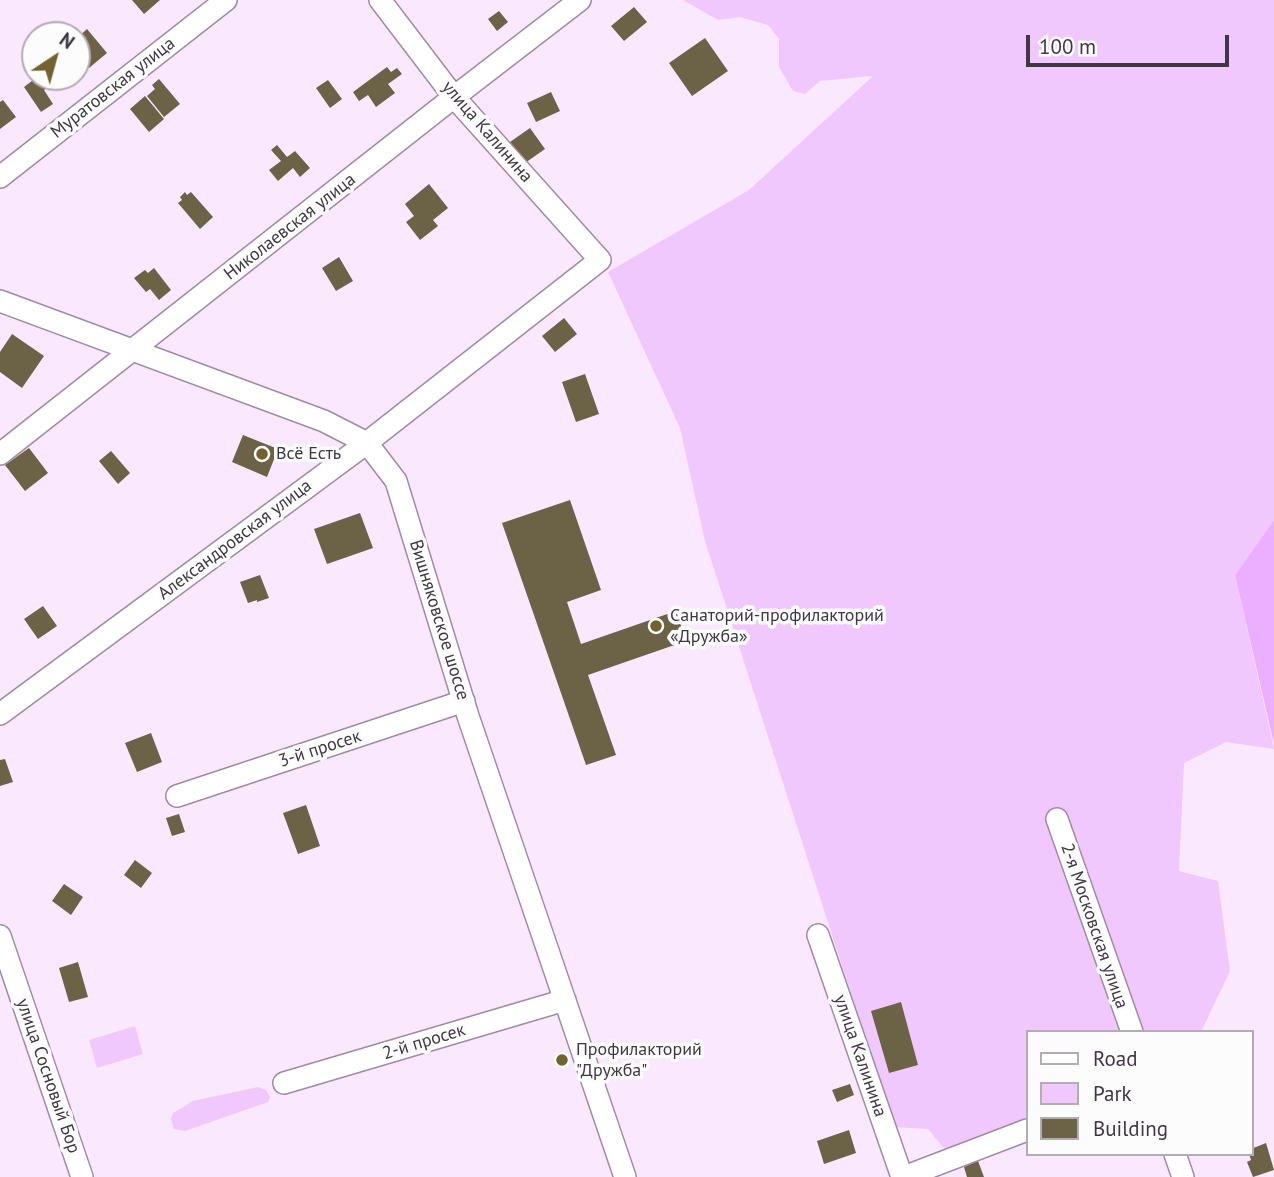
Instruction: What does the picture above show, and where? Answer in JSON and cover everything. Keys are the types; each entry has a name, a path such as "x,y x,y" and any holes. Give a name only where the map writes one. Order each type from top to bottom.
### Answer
{"street":[{"name":"Муратовская улица","path":"0,177 226,0"},
{"name":"улица Калинина","path":"380,0 454,97 600,260"},
{"name":"Николаевская улица","path":"0,454 580,0"},
{"name":"Александровская улица","path":"0,714 367,443 600,260"},
{"name":"Вишняковское шоссе","path":"0,301 324,421 367,443 396,481 464,701 625,1177"},
{"name":"3-й просек","path":"177,796 464,701"},
{"name":"2-я Московская улица","path":"1057,819 1131,1030"},
{"name":"улица Калинина","path":"818,935 903,1177"},
{"name":"улица Сосновый Бор","path":"0,936 82,1177"},
{"name":"2-й просек","path":"284,1083 565,1000"},
{"path":"903,1177 1026,1130"},
{"path":"1176,1156 1183,1177"}],"green space":[{"path":"683,0 1274,0 1274,520 1235,575 1274,749 1226,742 1184,763 1179,871 1218,881 1230,971 1202,1030 1026,1030 1026,1123 947,1152 928,1129 894,1127 705,541 680,428 608,272 749,190 873,76 820,81 805,94 793,91 779,67 779,39 768,25 740,17 718,20"},
{"path":"135,1026 143,1054 97,1068 89,1040"},
{"path":"258,1087 266,1090 270,1097 268,1102 185,1131 174,1129 171,1119 173,1113 193,1101"}],"shaded area":[{"path":"1274,520 1274,744 1235,575"}],"building":[{"path":"132,0 160,0 144,14"},
{"path":"634,7 647,22 624,41 611,26"},
{"path":"499,11 508,22 497,31 488,19"},
{"path":"91,34 107,53 91,66"},
{"path":"705,38 728,71 692,96 669,63"},
{"path":"387,67 391,72 397,68 402,74 388,84 395,93 376,107 368,95 359,101 353,92"},
{"path":"159,79 180,104 164,117 147,96 155,89 152,85"},
{"path":"328,80 342,99 330,108 316,88"},
{"path":"27,91 45,91 53,104 41,112"},
{"path":"551,92 560,111 536,122 527,103"},
{"path":"145,96 164,119 149,132 130,109"},
{"path":"3,100 16,117 0,129 0,102"},
{"path":"530,128 545,149 525,163 510,142"},
{"path":"277,145 287,157 295,151 310,168 300,177 293,168 278,181 269,170 281,161 271,150"},
{"path":"429,184 448,208 433,220 438,226 420,240 406,222 414,216 405,204"},
{"path":"185,192 187,195 191,192 213,217 200,229 178,203"},
{"path":"339,257 353,281 336,291 322,268"},
{"path":"154,268 171,290 159,300 150,289 146,292 134,278 145,270 148,273"},
{"path":"564,318 577,334 555,352 542,336"},
{"path":"12,334 44,356 22,388 0,372 0,352"},
{"path":"585,374 599,414 576,422 562,382"},
{"path":"243,435 278,449 267,477 232,462"},
{"path":"29,448 48,473 25,491 5,465"},
{"path":"111,451 130,473 118,484 99,461"},
{"name":"Санаторий-профилакторий «Дружба»","path":"570,500 601,590 567,602 581,644 676,611 686,641 588,675 616,755 586,765 502,523"},
{"path":"360,513 373,548 327,564 314,529"},
{"path":"260,575 269,598 248,603 240,582"},
{"path":"43,606 57,626 38,639 24,619"},
{"path":"151,733 162,762 137,772 125,743"},
{"path":"5,759 13,782 0,786 0,760"},
{"path":"306,805 320,846 298,854 283,813"},
{"path":"179,814 185,832 172,836 166,818"},
{"path":"135,860 152,873 141,888 124,875"},
{"path":"64,884 83,897 71,915 52,901"},
{"path":"78,962 88,997 69,1002 59,968"},
{"path":"901,1002 918,1065 889,1073 871,1011"},
{"path":"850,1084 854,1095 837,1102 832,1090"},
{"path":"849,1130 856,1153 824,1164 817,1141"},
{"path":"1266,1143 1274,1170 1253,1177 1247,1162 1251,1160 1250,1156 1253,1156 1253,1148"},
{"path":"978,1161 984,1177 967,1177 964,1167"}],"place":[{"name":"Всё Есть","path":"262,454"},
{"name":"Санаторий-профилакторий «Дружба»","path":"656,626"},
{"name":"Профилакторий \"Дружба\"","path":"562,1060"}]}
